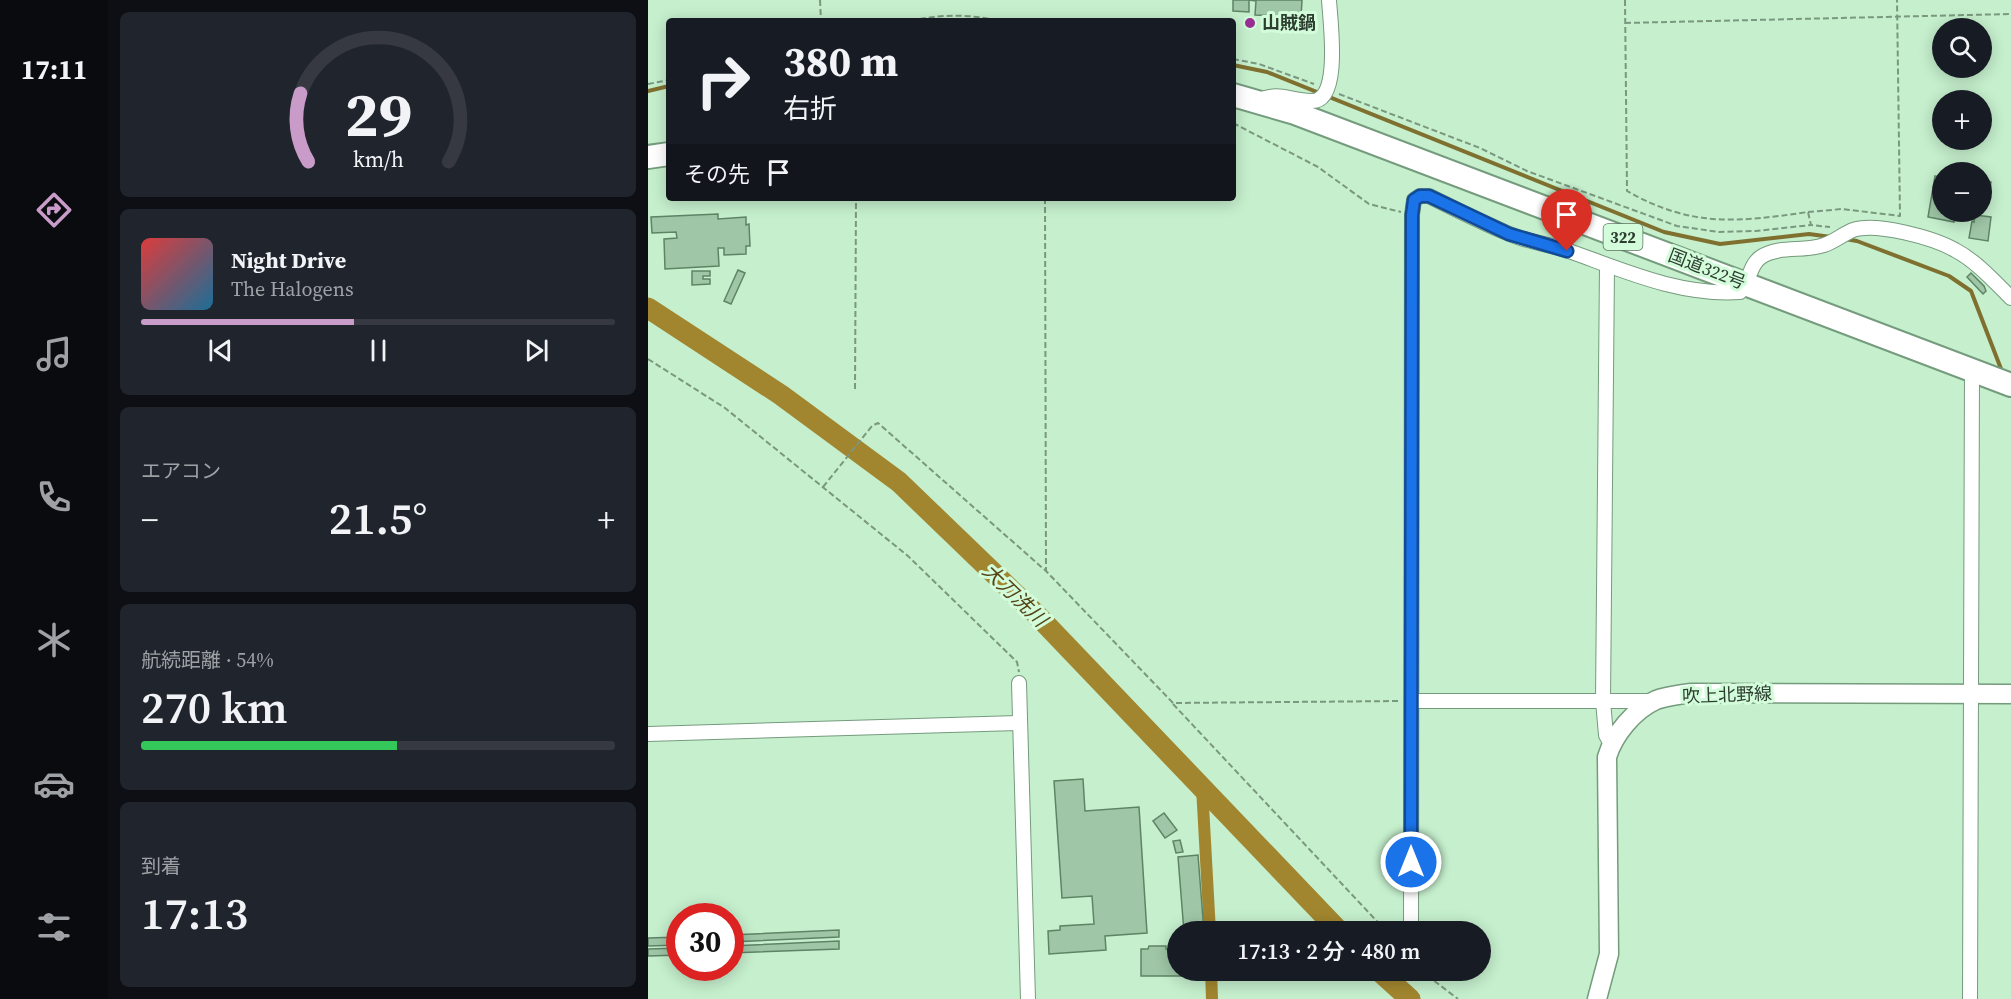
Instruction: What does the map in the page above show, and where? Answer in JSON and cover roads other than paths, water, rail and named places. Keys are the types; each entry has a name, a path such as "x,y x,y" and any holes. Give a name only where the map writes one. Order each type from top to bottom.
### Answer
{"highway":[{"name":"国道322号","path":"1236,96 1256,101 1747,284 2011,385"},
{"path":"648,157 666,154"}],"main road":[{"name":"吹上北野線","path":"1597,999 1609,954 1607,757 1611,744 1629,720 1656,700 1690,693 2011,694"}],"street":[{"path":"1256,101 1272,95 1313,102 1320,99 1327,89 1332,74 1329,0"},
{"path":"1411,921 1412,215 1414,200 1420,196 1429,196 1509,234 1696,292 1740,292 1747,284 1752,267 1761,257 1780,250 1823,246 1854,230 1902,231 1955,249 1986,273 2011,298"},
{"path":"1607,266 1603,700 1606,735 1611,744"},
{"path":"1970,999 1972,370"},
{"path":"1019,683 1028,999"},
{"path":"1412,701 1656,700"},
{"path":"648,734 1019,723"}],"waterway":[{"path":"1236,66 1267,72 1664,232 1720,244 1809,234 1831,237"},
{"path":"648,91 666,87"},
{"path":"1845,239 1857,241 1949,276 1971,291 2003,374"},
{"name":"大刀洗川","path":"648,308 781,395 899,482 1036,614 1329,921"},
{"path":"1202,787 1209,921"},
{"path":"1211,981 1212,999"},
{"name":"大刀洗川","path":"1390,981 1410,999"}],"place":[{"name":"山賊鍋","path":"1250,23"}]}
